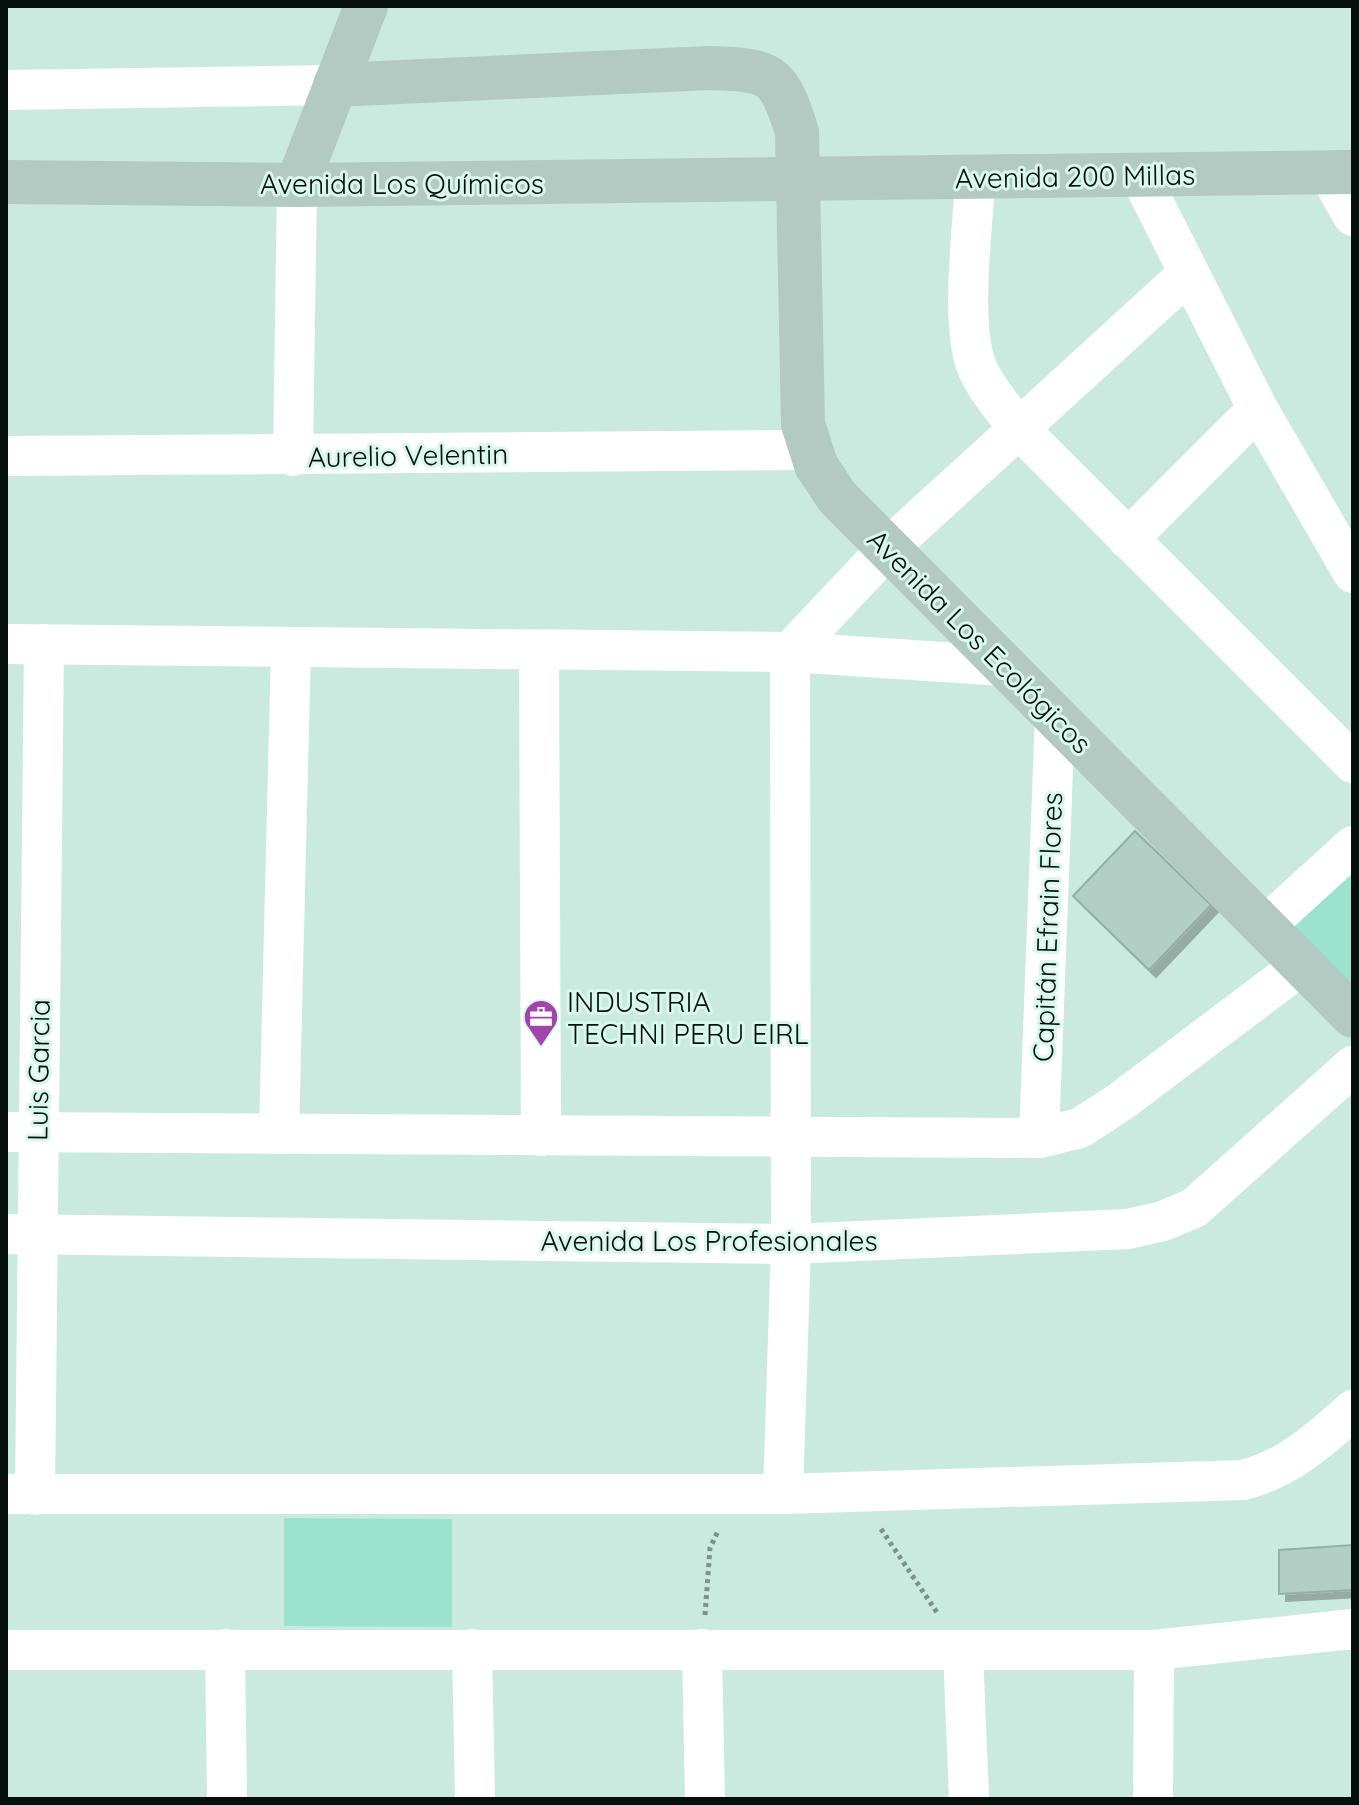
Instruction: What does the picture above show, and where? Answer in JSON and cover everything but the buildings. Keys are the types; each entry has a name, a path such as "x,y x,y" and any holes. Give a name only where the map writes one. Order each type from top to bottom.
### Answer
{"main road":[{"path":"297,185 366,6"},
{"name":"Avenida Los Ecológicos","path":"335,85 742,69 767,75 784,91 797,132 803,424 809,450 837,497 1353,1016"},
{"name":"Avenida 200 Millas","path":"798,180 1341,172"},
{"name":"Avenida Los Químicos","path":"6,182 297,185 798,180"}],"street":[{"path":"6,90 335,85"},
{"path":"1341,172 1353,216"},
{"path":"1139,174 1258,409 1353,573"},
{"path":"975,179 969,328 976,364 987,386 1017,427 1353,763"},
{"path":"293,456 297,185"},
{"path":"783,1494 791,1244 790,652 888,548 1189,273"},
{"path":"1128,539 1258,409"},
{"name":"Aurelio Velentin","path":"6,456 809,450"},
{"path":"25,644 790,652 1005,666"},
{"name":"Luis Garcia","path":"21,1495 25,644"},
{"path":"279,1134 291,647"},
{"path":"539,650 541,1136"},
{"name":"Capitán Efrain Flores","path":"1039,1138 1055,716"},
{"path":"1264,927 1353,846"},
{"path":"21,1132 1039,1138 1080,1128 1120,1102 1302,965"},
{"name":"Avenida Los Profesionales","path":"21,1235 791,1244 1128,1229 1163,1221 1194,1208 1353,1066"},
{"path":"21,1495 783,1494 1243,1480 1272,1473 1353,1410"},
{"path":"6,1650 1154,1650 1353,1629"},
{"path":"225,1649 227,1799"},
{"path":"472,1649 475,1799"},
{"path":"702,1649 705,1799"},
{"path":"963,1650 969,1799"},
{"path":"1153,1799 1154,1650"}],"path":[{"path":"856,1492 963,1650"},
{"path":"702,1649 710,1548 735,1494"}],"green space":[{"path":"1353,853 1353,987 1284,918"},
{"path":"284,1518 452,1519 452,1627 284,1626"}],"place":[{"name":"INDUSTRIA TECHNI PERU EIRL","path":"541,1048"}]}
